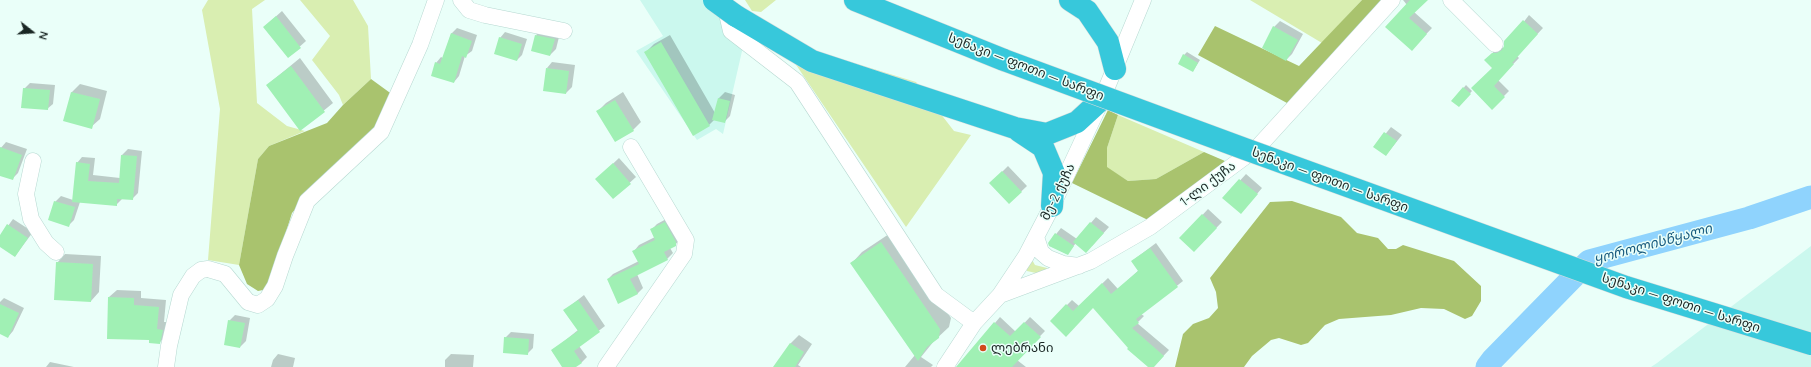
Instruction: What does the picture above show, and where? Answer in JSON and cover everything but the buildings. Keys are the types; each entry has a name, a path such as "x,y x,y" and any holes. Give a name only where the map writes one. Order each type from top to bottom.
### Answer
{"highway":[{"path":"714,0 730,8 812,61 1015,128 1047,134 1076,122 1102,99"},
{"name":"სენაკი — ფოთი — სარფი","path":"855,0 1004,60 1626,287 1811,344"},
{"path":"1070,0 1087,11 1108,42 1115,69"},
{"path":"1015,128 1043,147 1054,173 1052,206"}],"street":[{"path":"166,367 169,346 181,295 193,276 201,270 208,269 225,274 248,302 258,305 266,299 275,286 284,256 307,201 381,132 420,45 436,0"},
{"path":"461,0 469,10 484,15 564,32"},
{"name":"1-ლი ქუჩა","path":"1000,295 1091,261 1150,227 1258,147 1392,0"},
{"path":"1451,0 1495,44"},
{"name":"მე-2 ქუჩა","path":"945,367 974,323 1000,295 1026,256 1052,206 1102,99 1141,1"},
{"path":"730,8 731,31 797,82 936,295 974,323"},
{"path":"606,367 684,254 686,240 631,147"},
{"path":"33,161 26,194 31,219 46,243 56,252"},
{"path":"1036,237 1041,252 1048,258 1063,264 1079,266"}],"shaded area":[{"path":"640,0 731,0 748,25 723,134 716,129 697,140 636,51 663,36"},
{"path":"1811,246 1811,367 1651,367 1657,363"}],"green space":[{"path":"208,0 265,0 252,9 257,103 287,126 305,131 269,146 258,159 239,265 208,260 220,109 202,10"},
{"path":"300,0 353,0 368,26 371,79 343,105 339,95 312,60 330,36"},
{"path":"745,0 776,0 761,12 752,11"},
{"path":"1250,0 1362,0 1322,43"},
{"path":"1362,0 1383,0 1287,103 1198,55 1215,26 1299,66"},
{"path":"786,50 818,52 916,82 954,131 971,135 906,227"},
{"path":"371,79 393,95 377,129 324,176 292,213 268,289 258,291 247,284 239,265 258,159 269,146 327,123 343,105"},
{"path":"1108,110 1118,115 1107,148 1107,167 1128,181 1156,179 1204,152 1225,161 1201,181 1148,220 1072,183"},
{"path":"1118,115 1204,152 1156,179 1128,181 1107,168 1107,148"},
{"path":"1292,201 1341,217 1357,233 1378,238 1388,249 1396,249 1403,245 1454,261 1481,286 1481,301 1472,316 1465,319 1444,309 1421,308 1391,315 1339,319 1325,325 1308,343 1301,345 1279,338 1271,340 1252,356 1244,367 1175,367 1183,334 1193,324 1209,318 1218,308 1216,292 1210,278 1270,202"},
{"path":"1031,258 1035,265 1047,268 1046,271 1036,273 1027,271 1025,265"}],"waterway":[{"name":"ყოროლისწყალი","path":"1487,367 1493,359 1589,261 1749,218 1811,197"}],"place":[{"name":"ლებრანი","path":"983,348"}]}
